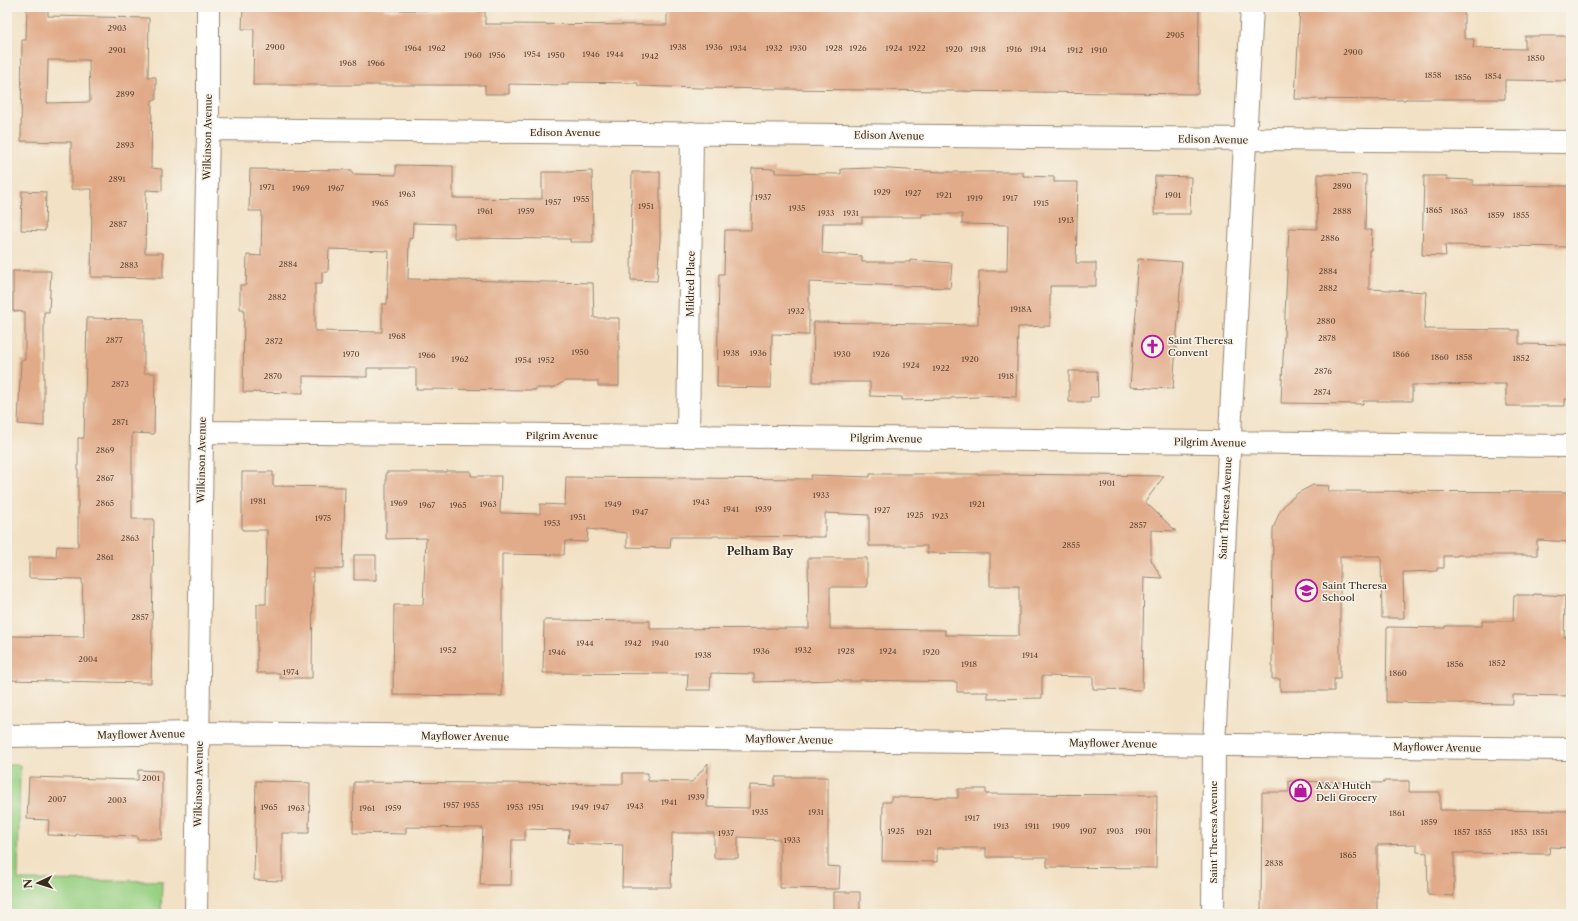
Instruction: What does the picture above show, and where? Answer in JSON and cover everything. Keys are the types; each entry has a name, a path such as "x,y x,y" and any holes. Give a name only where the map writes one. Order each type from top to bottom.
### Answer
{"street":[{"name":"Wilkinson Avenue","path":"196,914 202,432 208,129 208,7"},
{"name":"Saint Theresa Avenue","path":"1212,914 1214,744 1252,7"},
{"name":"Edison Avenue","path":"208,129 1571,142"},
{"name":"Mildred Place","path":"688,436 692,133"},
{"name":"Pilgrim Avenue","path":"202,432 1571,446"},
{"name":"Mayflower Avenue","path":"7,736 198,733 1571,749"}],"green space":[{"path":"7,765 20,765 18,880 162,881 161,914 7,914"}],"building":[{"path":"27,7 48,7 48,16 149,18 148,77 156,77 156,100 152,100 151,168 162,169 162,191 146,190 145,253 163,253 163,278 91,277 92,189 71,189 71,142 21,141 22,40 26,40","holes":["48,60 89,60 90,102 47,103"]},
{"path":"243,7 384,7 384,10 485,11 485,24 667,25 667,7 1199,7 1198,94 701,88 638,86 638,83 568,82 568,85 509,84 509,94 485,94 485,85 253,85 254,29 242,29"},
{"path":"1300,7 1464,7 1464,39 1474,39 1473,48 1525,49 1525,36 1570,36 1569,81 1505,80 1505,99 1295,99"},
{"path":"396,165 453,166 453,198 542,199 542,172 592,171 593,242 570,242 570,239 454,238 454,224 413,223 412,239 409,238 408,279 593,283 594,318 619,318 619,386 598,386 598,381 565,381 553,388 536,388 535,390 416,389 416,368 367,368 367,377 303,376 303,393 243,392 244,309 240,309 240,285 246,285 247,255 261,256 262,211 249,211 250,169 352,170 352,174 396,175","holes":["329,249 389,251 387,304 382,304 382,332 315,331 315,284 322,284 322,272 328,272"]},
{"path":"752,168 775,169 775,173 841,174 841,169 872,168 942,172 1023,172 1023,176 1054,177 1054,182 1078,182 1076,263 1096,263 1096,286 1050,286 1050,326 1018,327 1016,397 980,395 977,397 951,399 902,400 902,397 870,396 870,382 813,382 814,322 978,325 979,271 1007,271 1008,225 962,224 962,214 922,214 922,217 862,217 862,223 823,223 822,253 862,256 862,262 910,262 910,260 952,263 950,288 809,282 809,335 772,334 771,388 717,387 719,274 724,274 725,230 751,230"},
{"path":"632,172 660,172 660,239 657,281 631,280"},
{"path":"1318,174 1366,175 1365,230 1372,230 1371,250 1369,250 1369,289 1426,292 1424,329 1519,330 1519,344 1571,345 1571,399 1565,399 1565,406 1506,406 1506,384 1412,385 1412,401 1363,401 1363,404 1281,403 1289,228 1317,229"},
{"path":"1155,176 1191,177 1190,214 1154,214"},
{"path":"1424,176 1447,176 1447,179 1473,180 1473,185 1571,186 1571,247 1445,245 1446,256 1422,255"},
{"path":"22,191 46,192 45,231 21,230"},
{"path":"1138,259 1182,262 1173,389 1130,387 1137,300 1135,300"},
{"path":"13,271 51,271 49,312 44,312 44,426 18,424 21,360 25,360 25,312 13,311"},
{"path":"87,318 144,319 144,373 155,373 154,434 132,433 132,519 154,519 151,683 7,680 7,636 84,637 82,579 29,578 29,557 56,557 57,546 78,547 78,438 84,438"},
{"path":"1069,371 1097,371 1098,397 1090,397 1090,402 1069,402"},
{"path":"471,471 471,476 501,476 500,513 540,514 540,504 565,505 566,477 811,479 811,475 870,477 870,474 1164,476 1145,502 1176,531 1151,530 1151,560 1162,578 1144,577 1142,690 1093,689 1093,677 1042,676 1042,698 988,699 988,692 957,692 957,682 839,680 754,682 754,674 711,673 710,690 687,690 688,674 543,673 544,620 650,621 650,629 809,628 808,558 867,558 867,587 830,587 830,629 945,630 945,635 1019,636 1019,586 990,586 990,554 927,553 927,546 869,546 869,515 825,513 825,537 671,537 670,548 627,547 627,533 588,529 587,542 565,541 564,555 502,554 502,696 393,695 394,605 423,605 426,538 386,539 386,472"},
{"path":"242,472 273,472 273,486 345,487 343,569 313,569 312,678 280,678 280,673 257,673 257,604 266,604 267,530 242,530"},
{"name":"Saint Theresa School","path":"1313,485 1329,486 1328,491 1571,492 1571,542 1537,540 1537,555 1444,556 1444,568 1437,568 1437,571 1403,572 1404,618 1382,618 1381,556 1340,556 1340,679 1334,679 1334,691 1280,691 1280,679 1272,679 1273,529 1279,513 1285,504 1298,493"},
{"path":"354,555 376,555 376,580 354,580"},
{"path":"1534,594 1565,596 1564,637 1571,637 1571,696 1513,695 1513,704 1386,702 1387,627 1445,628 1445,626 1482,626 1482,621 1513,621 1514,595"},
{"path":"708,763 707,807 749,808 750,785 775,786 775,777 828,777 828,866 840,867 839,889 780,888 780,839 738,837 738,858 714,858 714,833 672,833 671,887 622,887 623,845 568,843 569,830 525,829 525,840 512,840 511,885 480,885 483,828 406,827 406,834 353,833 354,782 623,784 623,773 648,773 648,781 692,782"},
{"path":"138,770 162,771 162,839 137,839 137,836 76,834 76,836 48,835 49,820 27,819 29,777 138,780"},
{"path":"256,781 310,783 309,833 282,833 282,881 254,880"},
{"path":"1289,781 1384,783 1384,781 1409,781 1409,792 1440,792 1440,810 1571,811 1571,848 1550,847 1549,854 1454,853 1454,896 1428,895 1427,853 1417,852 1417,844 1377,845 1377,914 1261,914 1262,792 1289,792"},
{"path":"958,789 986,789 986,794 1157,795 1156,868 1047,867 1047,857 986,857 986,848 937,848 937,862 882,861 883,802 891,802 891,797 958,798"},
{"path":"834,892 860,892 860,914 834,914"}],"place":[{"name":"Saint Theresa Convent","path":"1153,346"},
{"name":"Saint Theresa School","path":"1306,591"},
{"name":"A&A Hutch Deli Grocery","path":"1301,791"}],"district":[{"name":"Pelham Bay","path":"760,551"}]}
